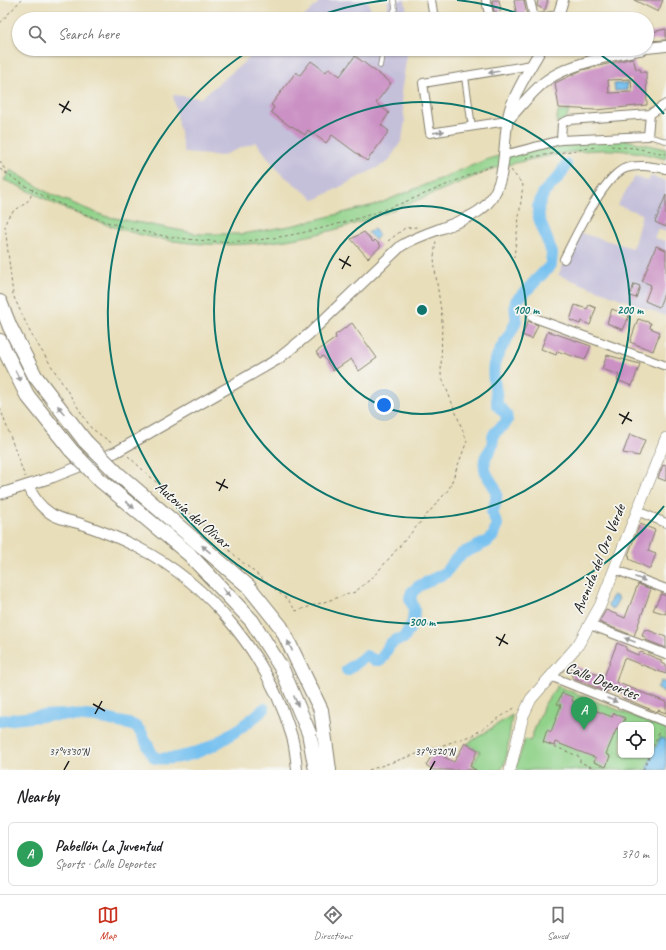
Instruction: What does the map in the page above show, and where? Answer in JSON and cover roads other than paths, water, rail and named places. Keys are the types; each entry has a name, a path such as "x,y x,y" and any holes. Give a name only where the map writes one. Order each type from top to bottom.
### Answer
{"highway":[{"name":"Autovía del Olivar","path":"0,302 10,327 35,376 85,441 118,473 248,586 281,627 321,710 329,770"},
{"name":"Autovía del Olivar","path":"0,341 27,395 71,450 100,480 189,554 252,621 282,669 309,733 316,770"},
{"path":"321,710 333,770"}],"main road":[{"name":"Avenida del Oro Verde","path":"510,770 523,716 531,699 578,645 600,606 666,438"}],"street":[{"path":"431,0 433,12"},
{"path":"486,0 489,12"},
{"path":"530,0 532,12"},
{"path":"559,12 563,0"},
{"path":"654,47 666,46"},
{"path":"0,494 53,477 120,450 278,359 309,334 401,246 461,221 480,210 498,186 504,160 507,121 511,107 537,56"},
{"path":"532,65 423,83 430,133 507,121 539,86 553,76 593,61 614,56"},
{"path":"465,77 472,127"},
{"path":"560,140 562,123 569,120 650,114 666,104"},
{"path":"504,160 560,140 648,136 650,114"},
{"path":"564,259 602,191 620,172 634,166 666,169"},
{"path":"532,317 666,366"},
{"path":"28,485 33,497 51,514 85,525 138,547 172,569 205,595 238,631 269,679 292,738 297,770"},
{"path":"637,511 666,522"},
{"path":"614,569 666,589"},
{"path":"590,625 666,654"},
{"name":"Calle Deportes","path":"550,676 665,721"}],"lane":[{"path":"393,12 395,9 394,0"},
{"path":"380,66 382,56"},
{"path":"648,136 666,141"}],"water":[{"path":"627,83 627,90 615,91 614,84"},
{"path":"374,229 379,235 375,240 368,233"},
{"path":"613,595 619,598 613,609 608,606"},
{"path":"661,681 666,683 666,693 657,689"},
{"path":"660,738 666,740 666,770 646,770 651,758 654,758 654,752"}],"waterway":[{"path":"347,670 366,656 374,660 381,660 390,644 396,640 404,638 413,622 414,609 410,598 412,592 419,586 445,573 463,553 487,542 494,535 497,524 492,513 496,502 496,494 495,488 486,474 485,459 492,446 496,431 505,424 507,420 506,414 497,405 493,370 496,359 515,324 516,301 551,265 552,253 539,218 538,207 544,192 559,177 566,165"},
{"path":"0,721 30,717 74,715 89,716 126,723 139,730 155,758 170,758 185,756 214,745 228,737 264,709"}],"place":[{"name":"Pabellón La Juventud","path":"584,730"}]}
